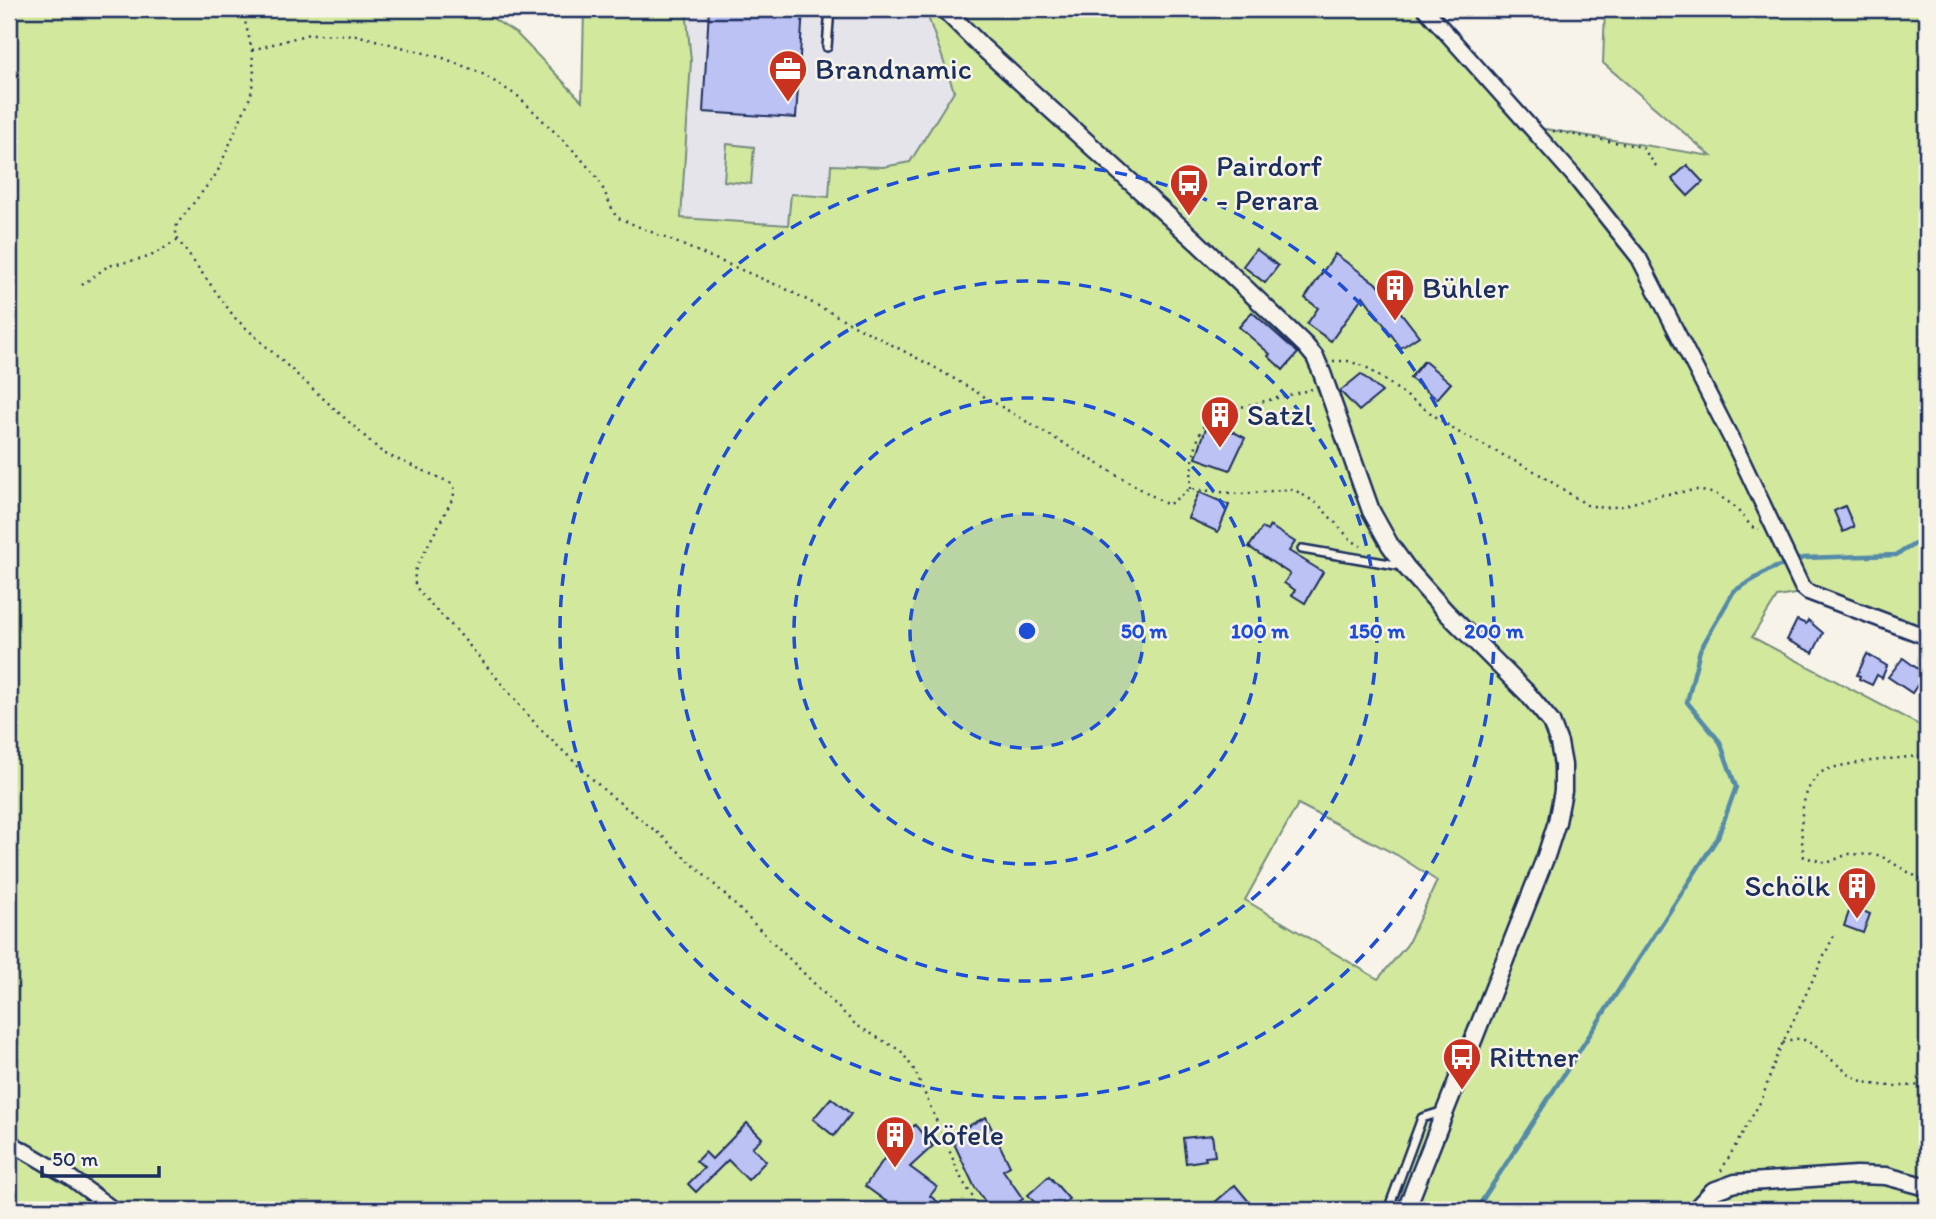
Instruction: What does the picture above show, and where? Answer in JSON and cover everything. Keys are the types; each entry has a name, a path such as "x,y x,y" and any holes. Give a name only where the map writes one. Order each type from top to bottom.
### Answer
{"street":[{"path":"944,9 1305,345 1315,357 1322,373 1371,511 1390,545 1446,612 1527,693 1550,722 1559,743 1563,765 1563,791 1546,856 1406,1210"},
{"path":"1425,9 1573,175 1639,258 1738,452 1802,587 1808,592 1927,638"},
{"path":"9,1142 71,1178 114,1210"},
{"path":"1695,1210 1713,1191 1735,1183 1856,1175 1886,1176 1927,1187"}],"lane":[{"path":"827,47 830,9"},
{"path":"1302,549 1406,567"},
{"path":"1388,1210 1422,1118 1444,1110"}],"path":[{"path":"242,9 252,50 254,74 251,95 217,173 177,224 178,240 234,318 383,453 451,483 455,489 453,498 416,569 414,581 419,592 457,631 539,728 605,791 663,837 716,886 856,1025 901,1051 915,1071 962,1180 981,1210"},
{"path":"252,50 309,34 356,35 443,58 481,73 519,97 578,155 598,180 616,217 784,288 934,367 1168,505 1190,489 1241,494 1293,489 1318,504 1351,540 1362,547"},
{"path":"1553,131 1643,147 1659,170"},
{"path":"82,285 108,265 149,257 178,240"},
{"path":"1190,489 1193,458 1206,419 1215,410 1233,409 1304,393 1316,387 1329,360 1348,361 1366,367 1456,431 1536,472 1587,505 1605,508 1622,506 1660,495 1697,490 1716,494 1734,505 1752,527 1775,534"},
{"path":"1927,755 1838,766 1820,773 1807,793 1800,828 1804,857 1827,863 1848,854 1879,855 1927,883"},
{"path":"1713,1191 1722,1169 1762,1099 1783,1043 1835,933"},
{"path":"1783,1043 1797,1038 1803,1040 1828,1057 1838,1068 1862,1081 1877,1085 1927,1086"}],"shaded area":[{"path":"686,9 922,9 926,11 954,91 910,162 883,167 832,165 829,197 788,225 680,218 691,61"}],"green space":[{"path":"9,9 478,9 517,34 582,101 584,9 686,9 691,61 681,218 788,225 791,194 829,197 831,165 883,167 910,162 954,91 926,11 922,9 965,9 996,15 1007,9 1425,9 1527,126 1711,156 1603,63 1605,9 1927,9 1927,650 1905,629 1808,592 1777,597 1752,637 1927,729 1927,1210 9,1210","holes":["1298,804 1397,855 1437,881 1407,945 1378,979 1245,900"]},
{"path":"727,144 754,147 751,184 724,181"}],"building":[{"path":"709,9 803,9 796,118 703,112"},
{"path":"1687,165 1703,182 1688,196 1672,179"},
{"path":"1256,249 1278,266 1265,283 1243,266"},
{"path":"1335,254 1381,287 1419,336 1401,348 1363,296 1331,341 1307,324 1318,308 1305,298"},
{"path":"1252,312 1298,353 1283,370 1268,356 1270,354 1239,327"},
{"path":"1424,361 1451,383 1437,399 1410,378"},
{"path":"1361,374 1382,392 1359,411 1340,391"},
{"name":"Satzl","path":"1209,419 1245,438 1230,470 1196,458"},
{"path":"1199,492 1229,505 1218,532 1188,518"},
{"path":"1845,506 1854,527 1843,532 1834,511"},
{"path":"1270,526 1295,542 1289,551 1323,572 1305,603 1292,595 1295,590 1284,583 1290,574 1249,547 1262,528 1267,531"},
{"path":"1797,620 1806,624 1808,620 1823,633 1813,653 1787,640"},
{"path":"1867,654 1887,666 1882,678 1877,675 1872,685 1859,679 1860,676 1857,675"},
{"path":"1903,658 1925,674 1912,693 1888,677"},
{"name":"Schölk","path":"1851,906 1870,914 1863,933 1844,926"},
{"path":"831,1098 851,1114 834,1136 813,1119"},
{"path":"986,1117 1010,1166 1003,1170 1023,1199 1006,1210 991,1210 974,1186 950,1135"},
{"path":"747,1123 762,1138 752,1147 766,1161 748,1180 728,1160 696,1192 688,1184 704,1168 696,1161 705,1152 712,1159"},
{"name":"Köfele","path":"915,1125 933,1146 910,1167 937,1187 930,1196 949,1210 898,1210 865,1186 896,1142"},
{"path":"1212,1135 1215,1156 1186,1163 1183,1138"},
{"path":"1049,1176 1069,1199 1056,1210 1041,1210 1028,1195"},
{"path":"1235,1185 1250,1203 1243,1210 1206,1210"}],"waterway":[{"path":"1476,1210 1718,837 1736,787 1720,742 1687,702 1700,650 1734,591 1771,569 1804,558 1896,555 1927,537"}],"place":[{"name":"Brandnamic","path":"788,103"},
{"name":"Pairdorf - Perara","path":"1189,217"},
{"name":"Bühler","path":"1395,322"},
{"name":"Satzl","path":"1220,449"},
{"name":"Schölk","path":"1857,920"},
{"name":"Rittner","path":"1462,1091"},
{"name":"Köfele","path":"895,1169"}]}
